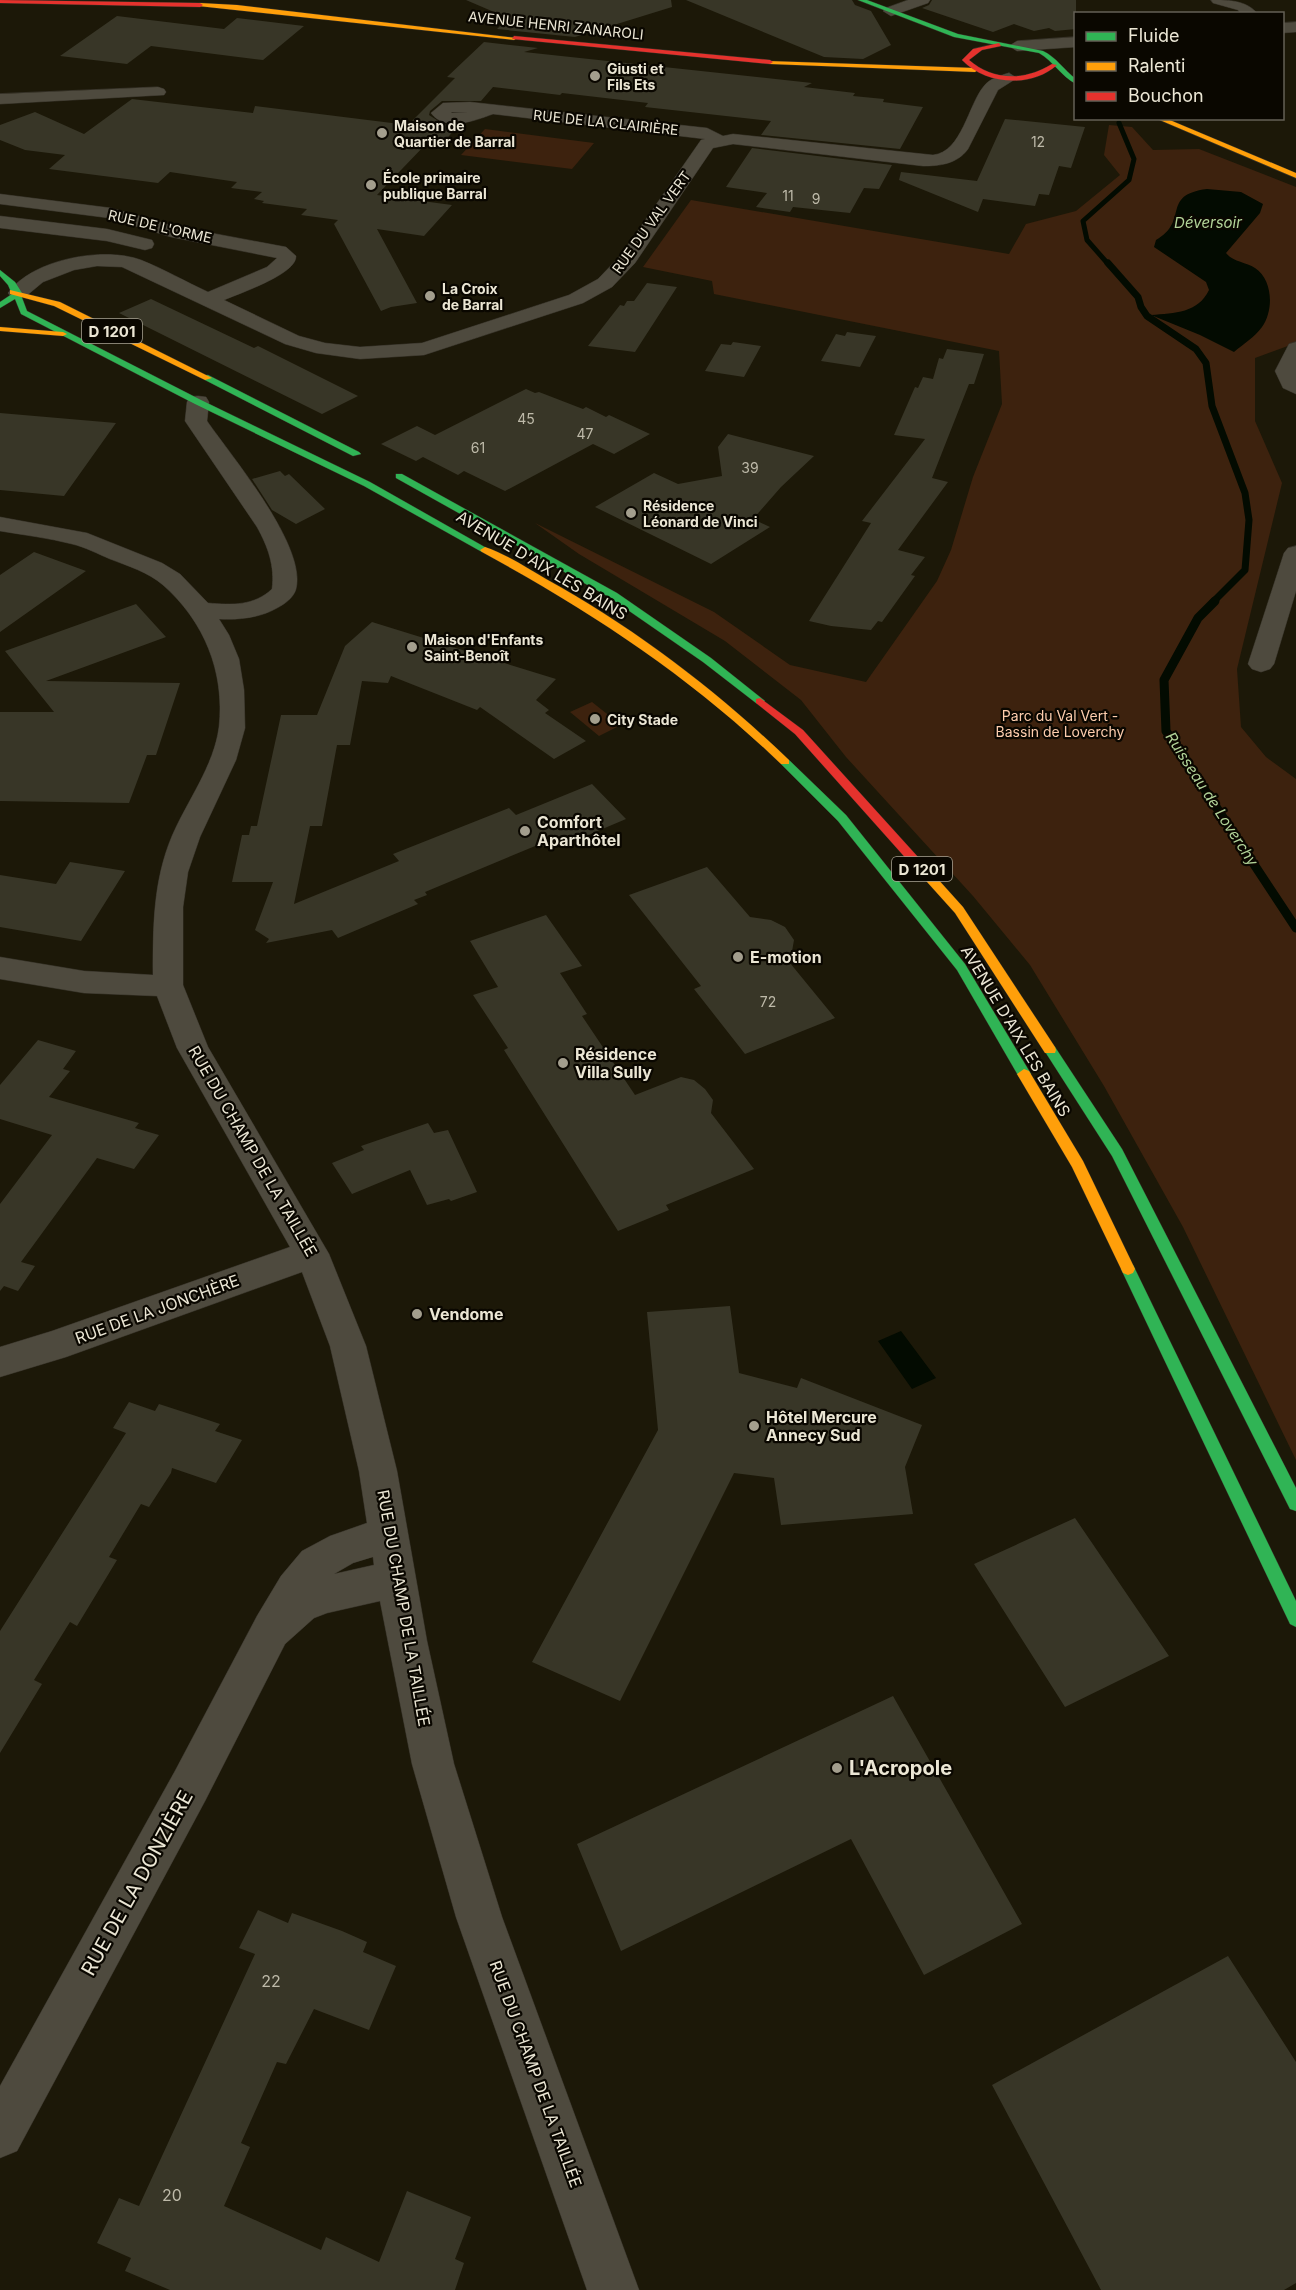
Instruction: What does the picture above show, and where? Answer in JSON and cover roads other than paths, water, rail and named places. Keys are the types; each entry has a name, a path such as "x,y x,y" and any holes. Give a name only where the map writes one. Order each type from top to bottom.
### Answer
{"main road":[{"path":"861,0 956,36 1035,49 1074,82"},
{"name":"AVENUE HENRI ZANAROLI","path":"0,1 129,2 237,7 754,61 860,67 930,67 983,77"},
{"path":"956,36 968,54 966,64 983,77"},
{"name":"AVENUE HENRI ZANAROLI","path":"930,67 955,62 968,54 1009,46"},
{"path":"1017,78 1046,73 1053,62"},
{"path":"1017,78 1074,84"},
{"path":"1163,120 1296,176"},
{"name":"AVENUE D'AIX LES BAINS","path":"0,273 6,276 6,293 24,312 198,402 367,484 589,608 680,671 732,714 763,740 842,818 961,967 1078,1165 1296,1619"},
{"path":"0,306 6,293"},
{"name":"D 1201","path":"6,293 57,304 245,396 365,459"},
{"path":"0,329 63,334"},
{"name":"AVENUE D'AIX LES BAINS","path":"384,469 449,502 613,595 707,660 799,732 959,910 1117,1153 1296,1504"}],"street":[{"path":"891,11 923,0"},
{"path":"1218,0 1248,7"},
{"path":"1009,46 1074,43"},
{"path":"1053,62 1062,49 1074,44"},
{"path":"712,142 747,140 922,161 941,160 954,155 959,149 983,77 1017,78"},
{"path":"0,99 158,92"},
{"name":"RUE DE LA CLAIRIÈRE","path":"492,109 661,129 712,142"},
{"name":"RUE DU VAL VERT","path":"6,293 54,285 81,273 96,270 114,268 144,270 292,340 323,349 360,353 424,350 576,299 605,283 628,259 712,142"},
{"name":"RUE DE L'ORME","path":"0,199 111,213 171,231 279,250 287,256 283,266 207,300"},
{"name":"RUE DE L'ORME","path":"0,222 107,235 159,248"},
{"path":"238,265 266,275"},
{"path":"1296,348 1285,371 1290,384 1296,388"},
{"path":"198,402 196,421 269,527 277,542 286,570 284,591 271,603 238,612 201,610"},
{"name":"RUE DU CHAMP DE LA TAILLÉE","path":"0,524 79,538 154,568 171,579 201,610 217,635 226,659 231,690 232,728 223,760 186,837 174,872 168,907 168,985 193,1048 312,1254 348,1346 378,1471 406,1641 433,1764 479,1917 613,2290"},
{"path":"1261,664 1296,553"},
{"path":"0,968 80,982 151,987 168,985"},
{"name":"RUE DE LA JONCHÈRE","path":"0,1362 53,1346 312,1254"},
{"name":"RUE DE LA DONZIÈRE","path":"0,2134 301,1578 320,1559 342,1547 390,1536"},
{"name":"RUE DE LA DONZIÈRE","path":"271,1630 300,1605 323,1595 397,1579"}],"water":[{"name":"Déversoir","path":"1207,189 1241,192 1263,204 1260,213 1226,253 1261,273 1270,296 1266,320 1262,327 1234,352 1151,315 1177,312 1192,307 1204,298 1209,290 1206,282 1154,247 1156,240 1172,225 1179,203 1184,197"},
{"path":"901,1331 936,1378 912,1389 878,1341"}],"waterway":[{"name":"Ruisseau de Loverchy","path":"1109,265 1087,240 1083,221 1129,180 1134,159 1119,123"},
{"name":"Ruisseau de Loverchy","path":"1108,263 1138,297 1147,316 1196,349 1206,363 1212,406 1245,493 1249,520 1245,570 1213,602"},
{"name":"Ruisseau de Loverchy","path":"1215,601 1198,618 1164,680 1166,731 1296,928"}],"place":[{"name":"Giusti et Fils Ets","path":"595,76"},
{"name":"Maison de Quartier de Barral","path":"382,133"},
{"name":"École primaire publique Barral","path":"371,185"},
{"name":"La Croix de Barral","path":"430,296"},
{"name":"Résidence Léonard de Vinci","path":"631,513"},
{"name":"Maison d'Enfants Saint-Benoît","path":"412,647"},
{"name":"City Stade","path":"595,719"},
{"name":"Comfort Aparthôtel","path":"525,831"},
{"name":"E-motion","path":"738,957"},
{"name":"Résidence Villa Sully","path":"563,1063"},
{"name":"Vendome","path":"417,1314"},
{"name":"Hôtel Mercure Annecy Sud","path":"754,1426"},
{"name":"L'Acropole","path":"837,1768"}],"park label":[{"name":"Parc du Val Vert - Bassin de Loverchy","path":"1060,724"}]}
